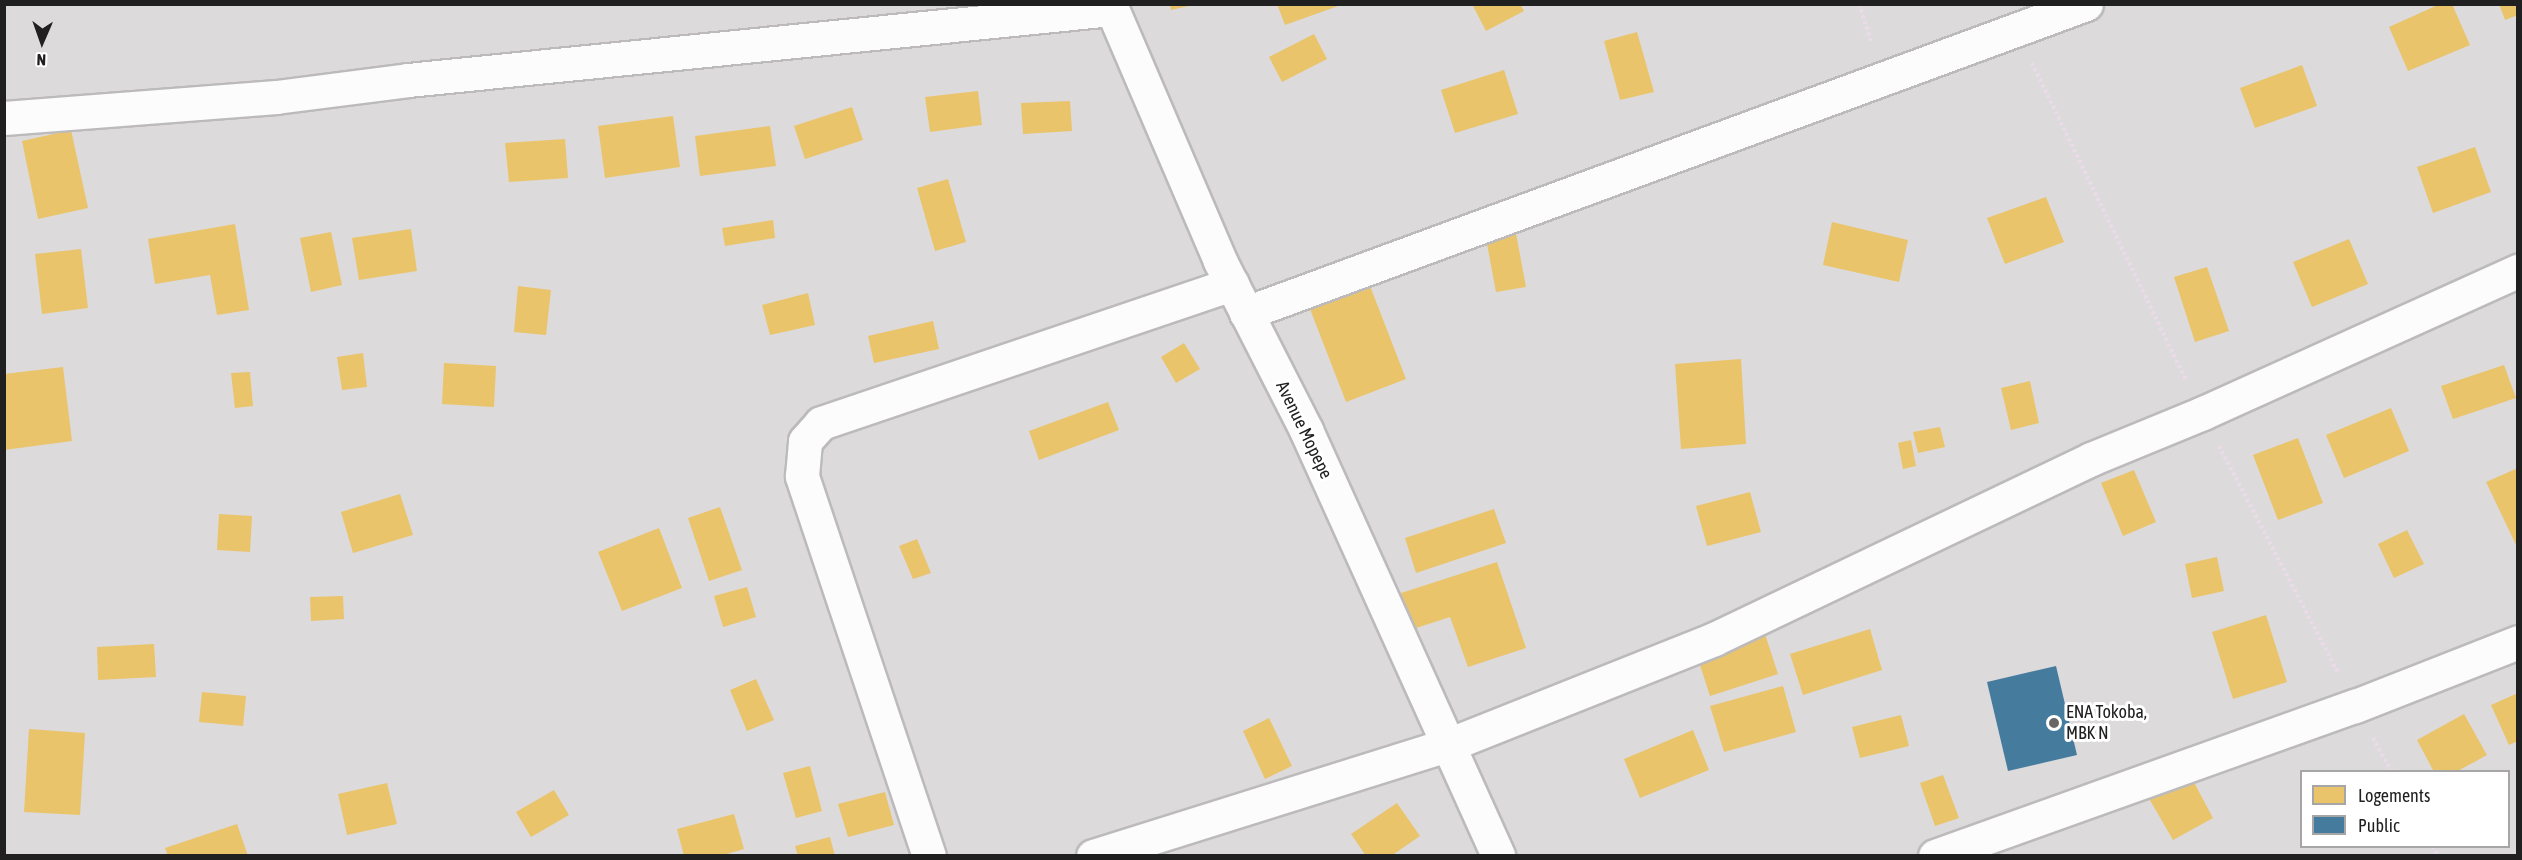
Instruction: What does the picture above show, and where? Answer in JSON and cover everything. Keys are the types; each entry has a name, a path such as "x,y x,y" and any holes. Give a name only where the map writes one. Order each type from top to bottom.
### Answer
{"street":[{"path":"929,855 802,476 805,441 821,423 1239,298 2086,4"},
{"path":"4,118 276,97 408,80 1111,7"},
{"name":"Avenue Mopepe","path":"1111,7 1239,298 1306,430 1498,855"},
{"path":"1093,855 1448,745 1714,639 2091,459 2203,413 2517,270"},
{"path":"1935,855 2355,706 2517,642"}],"shaded area":[{"path":"5,5 2517,5 2517,855 5,856"}],"building: Logements":[{"path":"1170,4 1193,4 1193,5 1171,10"},
{"path":"1277,4 1341,4 1341,5 1285,25"},
{"path":"1472,4 1520,4 1524,11 1486,31"},
{"path":"2440,4 2452,4 2470,45 2408,71 2389,27"},
{"path":"2499,4 2518,4 2518,15 2505,20"},
{"path":"1637,32 1654,92 1620,100 1604,41"},
{"path":"1314,34 1327,59 1282,82 1269,57"},
{"path":"2302,65 2317,106 2255,128 2240,88"},
{"path":"1504,70 1518,114 1455,133 1441,90"},
{"path":"978,91 982,125 930,132 925,97"},
{"path":"1070,101 1072,131 1023,134 1021,103"},
{"path":"852,107 863,140 805,159 794,126"},
{"path":"673,116 680,167 605,178 598,126"},
{"path":"770,126 776,166 700,176 695,136"},
{"path":"71,130 88,208 38,219 22,141"},
{"path":"565,139 568,178 509,182 505,143"},
{"path":"2475,147 2491,192 2433,213 2417,167"},
{"path":"948,179 966,242 935,251 917,188"},
{"path":"2046,197 2064,242 2005,264 1987,218"},
{"path":"773,220 775,238 725,246 722,228"},
{"path":"1832,222 1908,240 1899,282 1823,265"},
{"path":"235,224 249,310 217,315 210,275 155,284 148,239"},
{"path":"1515,228 1526,287 1496,292 1485,233"},
{"path":"411,229 417,271 359,280 352,238"},
{"path":"331,232 342,285 311,292 300,238"},
{"path":"2349,239 2368,284 2312,307 2293,262"},
{"path":"81,249 88,308 42,314 35,254"},
{"path":"2207,267 2229,331 2195,342 2174,277"},
{"path":"518,286 551,290 546,335 514,332"},
{"path":"1370,286 1406,379 1346,402 1310,309"},
{"path":"808,293 815,325 770,335 762,305"},
{"path":"933,321 939,349 874,363 868,336"},
{"path":"1184,343 1200,369 1176,383 1161,357"},
{"path":"363,353 367,387 342,390 337,357"},
{"path":"1741,359 1746,444 1681,449 1675,364"},
{"path":"444,363 496,366 494,407 442,404"},
{"path":"2504,365 2516,398 2453,419 2441,386"},
{"path":"63,367 72,441 4,450 4,374"},
{"path":"250,372 253,406 235,408 231,373"},
{"path":"2030,381 2039,423 2011,430 2001,388"},
{"path":"1108,402 1119,430 1039,460 1029,431"},
{"path":"2391,408 2409,451 2344,478 2326,435"},
{"path":"1940,427 1945,447 1918,453 1913,432"},
{"path":"2298,438 2323,503 2278,520 2253,455"},
{"path":"1911,440 1916,466 1903,469 1898,443"},
{"path":"2518,468 2518,549 2486,482"},
{"path":"2134,470 2156,522 2123,536 2101,483"},
{"path":"1750,492 1761,532 1707,546 1696,506"},
{"path":"400,494 413,535 353,553 341,512"},
{"path":"720,507 742,570 709,581 688,518"},
{"path":"1494,509 1506,543 1416,573 1405,538"},
{"path":"219,514 252,516 250,552 217,550"},
{"path":"659,528 682,588 622,611 598,552"},
{"path":"2407,530 2424,564 2394,578 2378,544"},
{"path":"917,539 931,573 913,579 899,546"},
{"path":"2217,557 2224,591 2192,598 2185,564"},
{"path":"1497,562 1526,648 1468,667 1450,617 1407,631 1395,595"},
{"path":"747,587 756,617 723,627 714,596"},
{"path":"343,596 344,619 311,621 310,597"},
{"path":"2266,615 2287,682 2233,699 2212,632"},
{"path":"1870,629 1882,670 1803,695 1790,654"},
{"path":"1765,634 1778,674 1710,696 1697,656"},
{"path":"154,644 156,677 98,680 97,647"},
{"path":"756,679 774,720 747,731 730,690"},
{"path":"1783,686 1796,732 1724,752 1710,706"},
{"path":"202,692 246,696 243,726 199,722"},
{"path":"2518,693 2518,741 2509,745 2491,705"},
{"path":"2464,714 2487,755 2460,770 2433,770 2417,740"},
{"path":"1901,715 1909,746 1860,758 1852,727"},
{"path":"1269,718 1292,766 1265,779 1243,731"},
{"path":"29,729 85,733 80,815 24,812"},
{"path":"1693,730 1709,770 1640,798 1624,759"},
{"path":"810,766 822,811 796,818 783,773"},
{"path":"2189,773 2213,818 2173,840 2147,795"},
{"path":"1943,775 1959,818 1935,826 1920,783"},
{"path":"387,783 397,824 347,835 338,794"},
{"path":"554,790 569,815 531,837 516,812"},
{"path":"885,792 894,825 848,837 838,804"},
{"path":"1397,803 1420,836 1391,856 1366,856 1351,834"},
{"path":"734,814 744,849 720,856 684,856 677,829"},
{"path":"237,824 248,856 168,856 165,848"},
{"path":"830,837 835,856 798,856 795,846"}],"building: Public":[{"path":"2056,666 2077,755 2008,771 1987,682"}],"place":[{"name":"ENA Tokoba, MBK N","path":"2054,723"}]}
